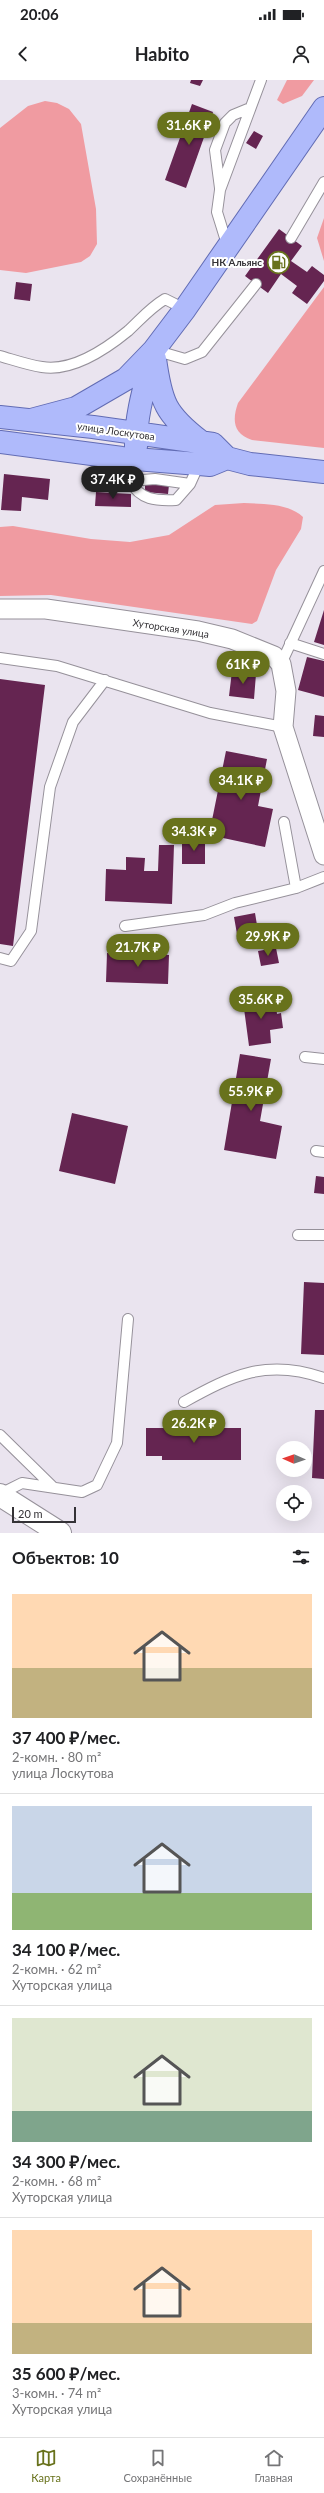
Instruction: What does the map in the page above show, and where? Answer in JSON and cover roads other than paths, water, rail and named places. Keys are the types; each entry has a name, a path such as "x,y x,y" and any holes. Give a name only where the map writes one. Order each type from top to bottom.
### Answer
{"main road":[{"path":"31,420 76,408 126,378 154,350 230,245 324,108"},
{"path":"129,459 154,350"},
{"path":"154,350 159,386 168,409 178,424 200,442"},
{"name":"улица Лоскутова","path":"1,413 31,420 213,444 227,458"},
{"path":"0,444 129,459 210,465 227,458 250,464 324,472"}],"street":[{"name":"Хуторская улица","path":"0,609 46,609 198,631 232,639 266,652 274,656 281,664"},
{"path":"281,664 286,691 283,727 324,855"},
{"path":"0,1495 60,1533"}],"lane":[{"path":"230,245 226,241 217,212 220,190 261,80"},
{"path":"220,190 215,150 224,124 233,115 250,108"},
{"path":"291,238 324,182"},
{"path":"154,350 185,359 202,352 256,284"},
{"path":"0,356 43,368 66,365 101,351 128,330 149,309 165,299 185,309"},
{"path":"129,459 130,481 135,491 144,498 163,501 176,500 190,484 199,464"},
{"path":"130,481 155,479 190,484"},
{"path":"281,664 324,571"},
{"path":"290,643 324,654"},
{"path":"0,658 57,666 210,713 283,727"},
{"path":"0,958 11,961 32,932 50,787 74,722 105,680"},
{"path":"284,822 296,888"},
{"path":"125,926 204,915 235,903 296,888 324,877"},
{"path":"305,1057 324,1058"},
{"path":"298,1235 324,1235"},
{"path":"0,1495 22,1483 82,1492 97,1485 110,1461 117,1443 128,1319"},
{"path":"184,1402 224,1380 260,1369 290,1370 324,1378"},
{"path":"0,1435 54,1488"}],"place":[{"name":"НК Альянс","path":"278,262"}]}
